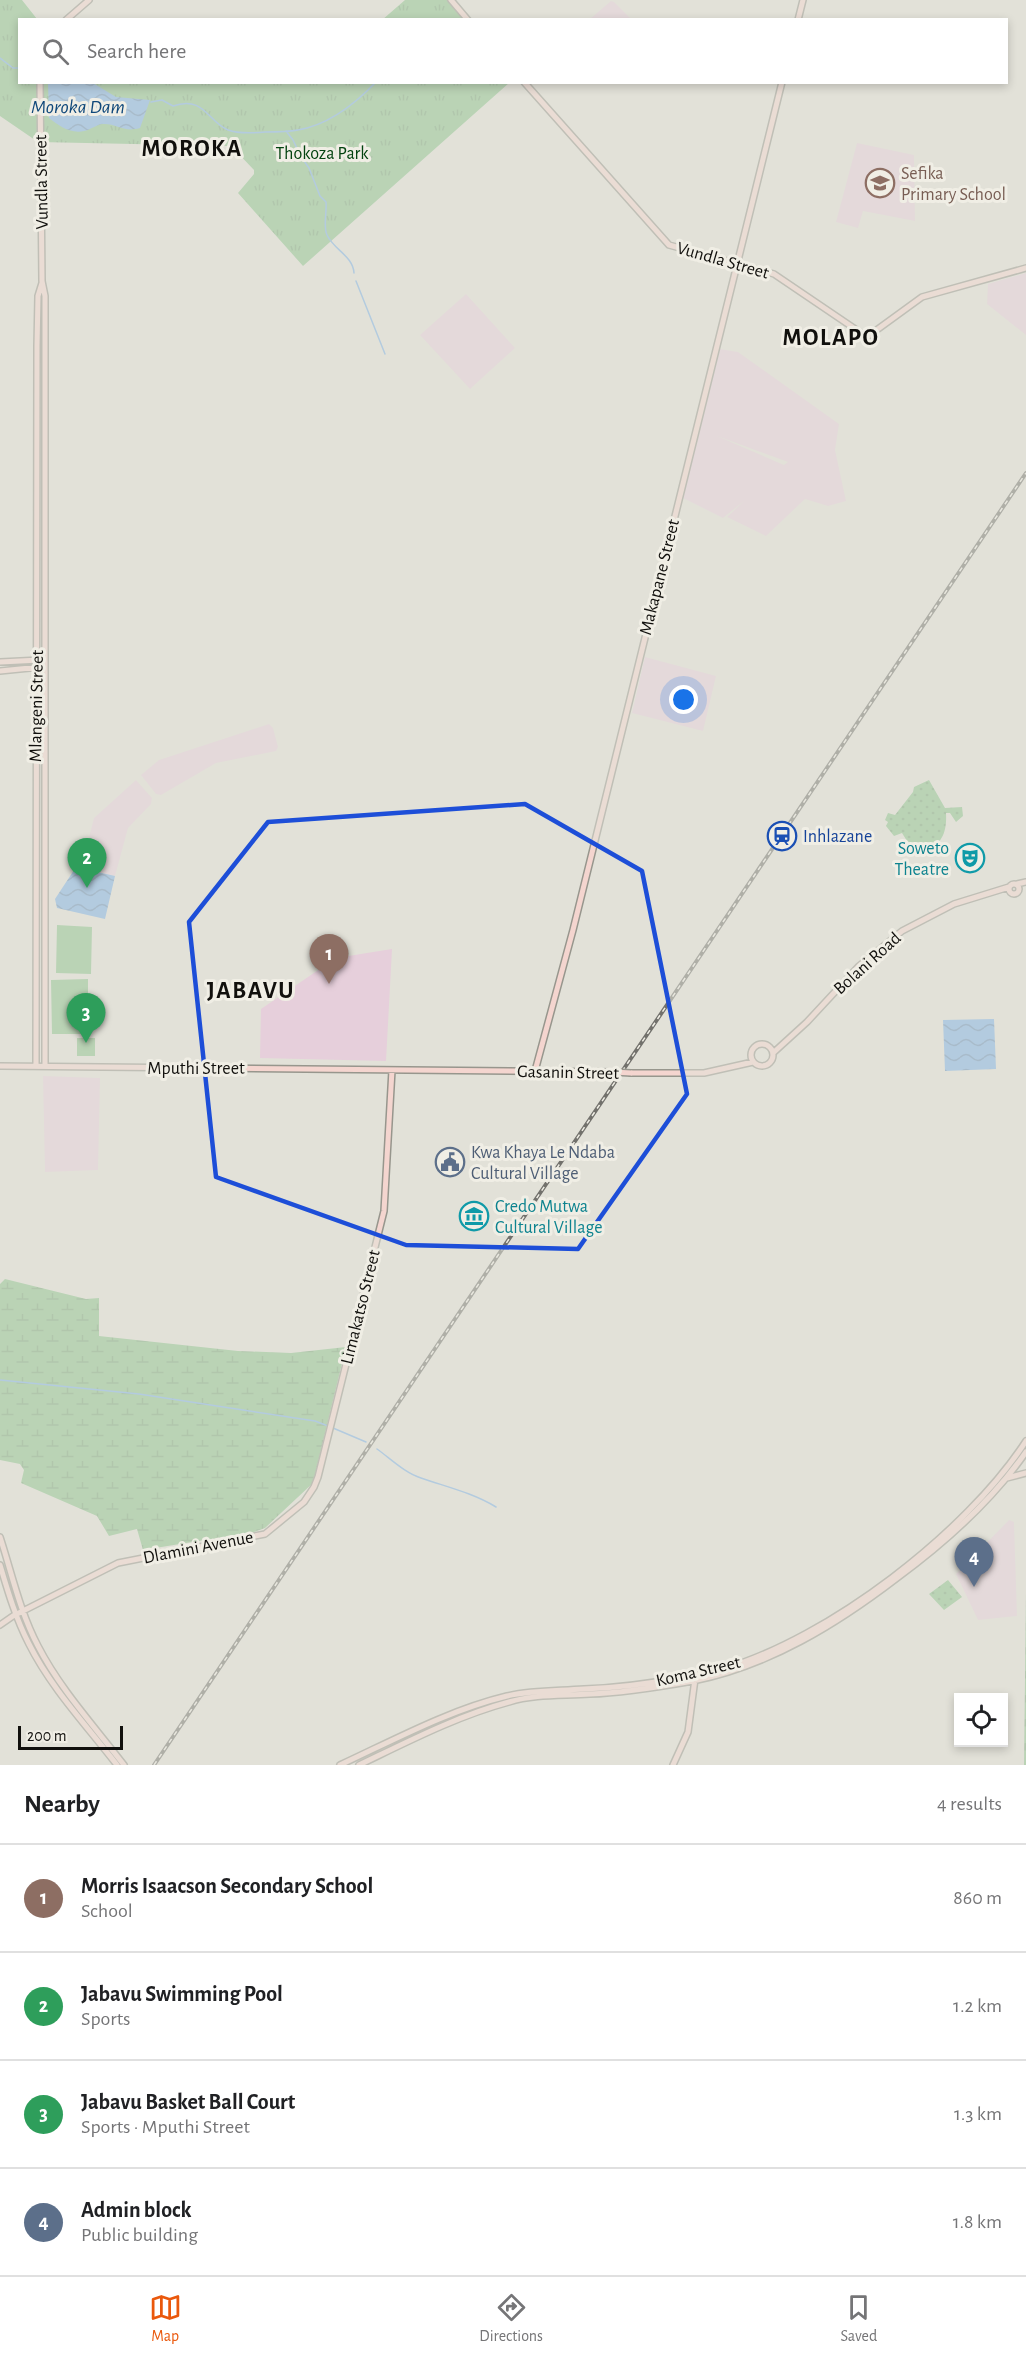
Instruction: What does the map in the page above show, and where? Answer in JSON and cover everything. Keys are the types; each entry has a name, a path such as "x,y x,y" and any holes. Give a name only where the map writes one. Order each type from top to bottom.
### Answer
{"street":[{"path":"68,18 89,0"},
{"path":"451,0 466,18"},
{"path":"798,18 803,0"},
{"name":"Vundla Street","path":"39,84 42,281 45,296 44,346"},
{"name":"Vundla Street","path":"526,84 669,245 774,274 867,338 922,297 1026,268"},
{"name":"Makapane Street","path":"535,1071 573,930 781,84"},
{"name":"Vundla Street","path":"36,346 42,281"},
{"name":"Mlangeni Street","path":"36,346 45,1066"},
{"name":"Mlangeni Street","path":"36,1066 35,790 37,669 41,662 44,346"},
{"path":"0,662 41,662"},
{"path":"0,671 37,669"},
{"path":"1018,887 1026,882"},
{"path":"1018,887 1026,888"},
{"name":"Bolani Road","path":"771,1050 807,1022 859,966 892,938 938,911 968,899 998,891 1010,889 1015,894 1018,887"},
{"path":"765,1044 771,1050 772,1060 766,1065 759,1066 752,1059 752,1050 757,1045 765,1044"},
{"name":"Gasanin Street","path":"392,1070 704,1073 742,1064 752,1059"},
{"name":"Mputhi Street","path":"0,1066 392,1070"},
{"name":"Limakatso Street","path":"276,1526 304,1502 314,1488 330,1427 385,1203 392,1070"},
{"name":"Koma Street","path":"340,1765 439,1719 505,1696 636,1684 729,1672 779,1652 844,1617 946,1541 1005,1479 1026,1441"},
{"name":"Koma Street","path":"359,1765 465,1718 510,1701 606,1693 695,1677 724,1668 790,1641 837,1615 943,1537 1026,1452"},
{"path":"1016,1460 1026,1466"},
{"path":"1005,1479 1026,1473"},
{"name":"Dlamini Avenue","path":"0,1625 16,1614 118,1563 259,1536 276,1526"},
{"path":"0,1538 18,1597 36,1643 52,1670 124,1765"},
{"path":"0,1565 16,1614 30,1646 51,1679 117,1765"},
{"path":"18,1597 26,1604 33,1606"},
{"path":"0,1625 13,1622 22,1629"},
{"path":"673,1765 688,1732 695,1677"}],"highlighted area":[{"path":"525,804 642,871 687,1094 578,1249 406,1245 216,1177 189,922 268,822"}],"shaded area":[{"path":"611,1 630,18 591,18"},
{"name":"Sefika Primary School","path":"857,143 914,155 915,221 863,211 858,228 836,222"},
{"path":"1026,273 1026,335 987,304 988,284"},
{"path":"466,294 515,348 470,389 420,335"},
{"path":"720,349 738,352 839,424 835,450 846,501 828,506 805,499 766,536 727,517 744,501 723,518 683,498","holes":["717,436 788,462 784,465"]},
{"path":"645,657 716,676 703,731 632,713"},
{"path":"269,724 273,728 278,747 276,751 216,763 161,795 156,794 141,775 159,760"},
{"path":"136,780 152,798 151,804 128,828 115,876 76,867 86,850 94,818"},
{"path":"392,949 386,1061 260,1058 261,1009 336,958"},
{"path":"43,1076 100,1078 98,1170 45,1172"},
{"path":"1009,1520 1014,1522 1017,1616 978,1620 956,1574"}],"green space":[{"name":"Thokoza Park","path":"0,0 22,0 36,18 18,18 18,84 508,84 303,266 238,193 254,174 254,170 233,148 228,146 38,142 0,116"},
{"path":"405,0 450,0 465,18 384,18"},
{"path":"929,780 945,808 962,807 963,816 956,822 950,813 946,813 943,836 931,848 925,850 907,841 902,833 894,836 886,826 888,822 885,820 888,813 895,815 913,792 914,787"},
{"path":"57,925 92,927 91,974 56,973"},
{"path":"88,979 88,1034 52,1034 51,980"},
{"path":"77,1038 95,1038 95,1056 77,1056"},
{"path":"5,1279 86,1299 99,1298 99,1336 238,1351 291,1353 346,1347 313,1483 265,1528 254,1532 143,1550 137,1529 109,1536 97,1516 21,1483 24,1470 20,1464 0,1460 0,1284"},
{"path":"948,1580 962,1597 944,1610 929,1594"},
{"path":"1026,1592 1026,1765 1024,1765"}],"water":[{"name":"Moroka Dam","path":"48,84 95,84 116,97 150,100 140,128 124,129 102,124 79,132 61,126 49,118"},
{"path":"76,867 115,876 105,919 57,908 55,899"},
{"path":"994,1019 996,1069 945,1071 943,1020"}],"waterway":[{"path":"0,58 13,68 18,68"},
{"path":"151,102 162,100 173,106 192,104 205,111 221,126 232,131 246,133 290,131 309,127 330,118 350,106 374,84"},
{"path":"286,131 309,168 320,196 326,202 327,235 347,257 354,273"},
{"path":"356,281 385,354"},
{"path":"0,1380 139,1394 315,1421 328,1426"},
{"path":"333,1428 366,1442"},
{"path":"377,1449 415,1476 469,1494 496,1507"}],"railway":[{"path":"154,1765 1026,473"}],"place":[{"name":"Sefika Primary School","path":"880,183"},
{"name":"Inhlazane","path":"782,836"},
{"name":"Soweto Theatre","path":"970,858"},
{"name":"Jabavu Swimming Pool","path":"87,888"},
{"name":"Morris Isaacson Secondary School","path":"329,984"},
{"name":"Jabavu Basket Ball Court","path":"86,1043"},
{"name":"Kwa Khaya Le Ndaba Cultural Village","path":"450,1162"},
{"name":"Credo Mutwa Cultural Village","path":"474,1216"},
{"name":"Admin block","path":"974,1587"}],"district":[{"name":"MOROKA","path":"192,148"},
{"name":"MOLAPO","path":"831,337"},
{"name":"JABAVU","path":"251,990"}]}
